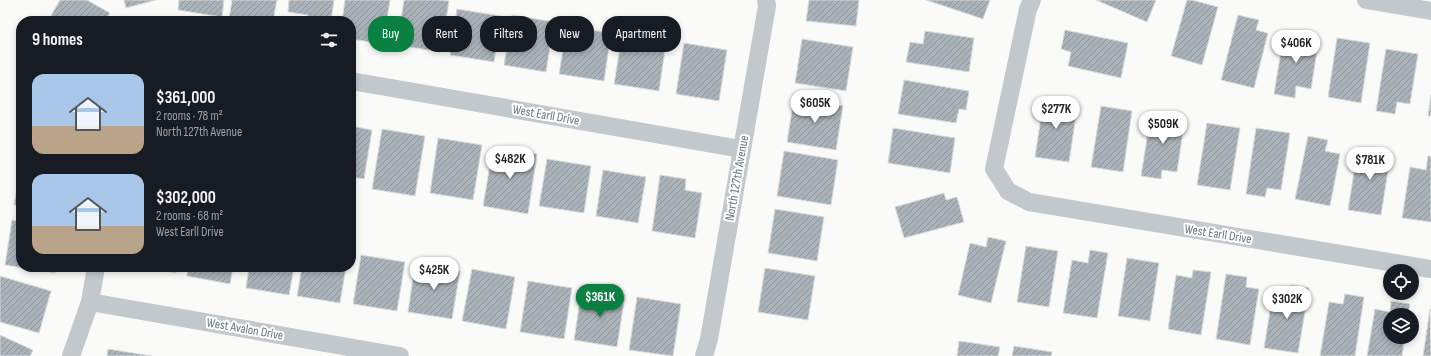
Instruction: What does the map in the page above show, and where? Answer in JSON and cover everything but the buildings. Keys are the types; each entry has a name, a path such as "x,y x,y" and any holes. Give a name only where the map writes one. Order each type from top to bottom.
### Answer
{"street":[{"name":"North 127th Avenue","path":"704,356 709,339 767,6 766,0"},
{"name":"West Earll Drive","path":"1032,0 1028,9 994,170 1008,192 1029,202 1431,269"},
{"path":"1366,0 1431,11"},
{"name":"West Earll Drive","path":"356,82 742,149"},
{"path":"71,356 90,302 95,272"},
{"name":"West Avalon Drive","path":"90,302 400,356"}]}
